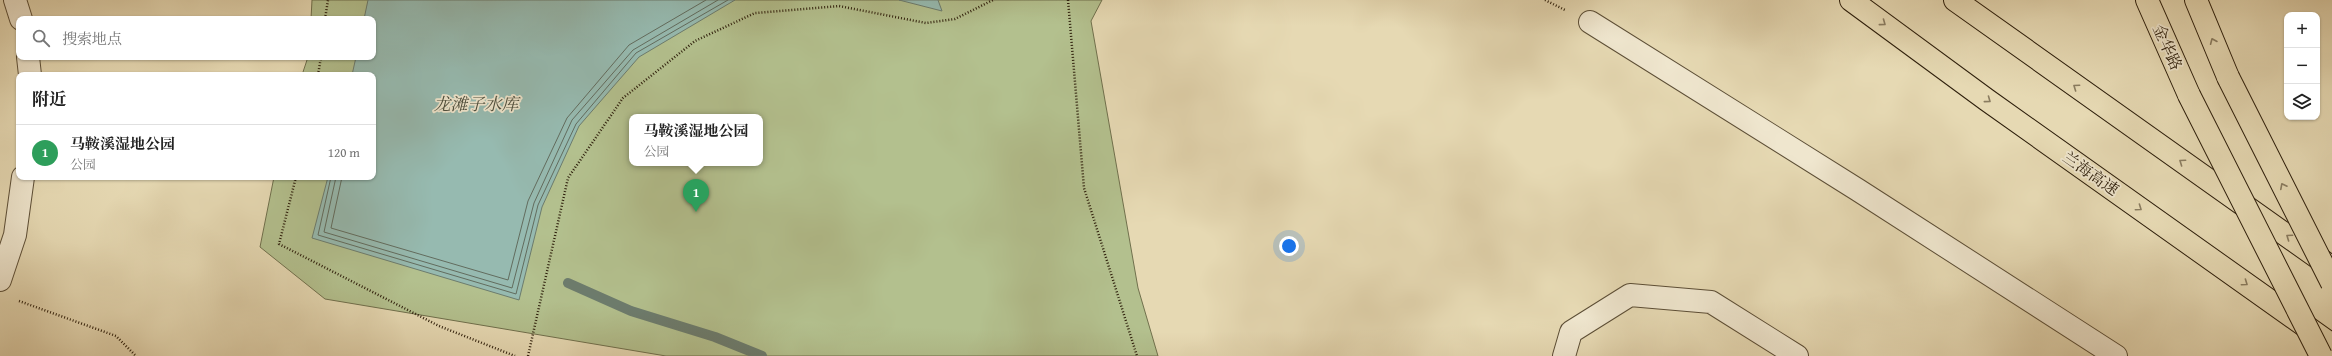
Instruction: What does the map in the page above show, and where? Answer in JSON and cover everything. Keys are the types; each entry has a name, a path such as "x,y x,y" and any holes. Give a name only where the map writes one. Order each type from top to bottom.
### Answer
{"main road":[{"name":"兰海高速","path":"1851,0 2332,345"},
{"path":"1955,0 2332,268"},
{"name":"金华路","path":"2147,0 2189,95 2321,356"},
{"path":"2196,0 2228,77 2332,283"}],"lane":[{"path":"15,0 20,16"},
{"path":"1590,22 1864,194 2116,356"},
{"path":"28,60 30,72"},
{"path":"0,280 15,236 23,180"},
{"path":"1564,356 1571,332 1630,295 1710,302 1797,356"}],"path":[{"path":"325,16 328,0"},
{"path":"528,356 568,178 623,98 695,41 755,13 839,6 926,23 955,19 993,0"},
{"path":"1068,0 1084,188 1137,356"},
{"path":"318,72 320,60"},
{"path":"295,180 279,244 439,326 515,356"},
{"path":"14,299 116,336 136,356"}],"green space":[{"path":"312,0 1102,0 1091,21 1138,288 1158,356 666,356 325,299 260,247 273,180 376,180 376,72 303,72 307,60 376,60 376,16 311,16"}],"water":[{"name":"龙滩子水库","path":"368,0 735,0 639,57 579,126 542,207 519,300 312,238 327,180 376,180 376,72 353,72 355,60 376,60 376,16 365,16"},
{"path":"899,0 938,0 942,11"}],"waterway":[{"path":"568,283 631,311 715,337 762,356"}],"place":[{"name":"马鞍溪湿地公园","path":"696,212"}]}
